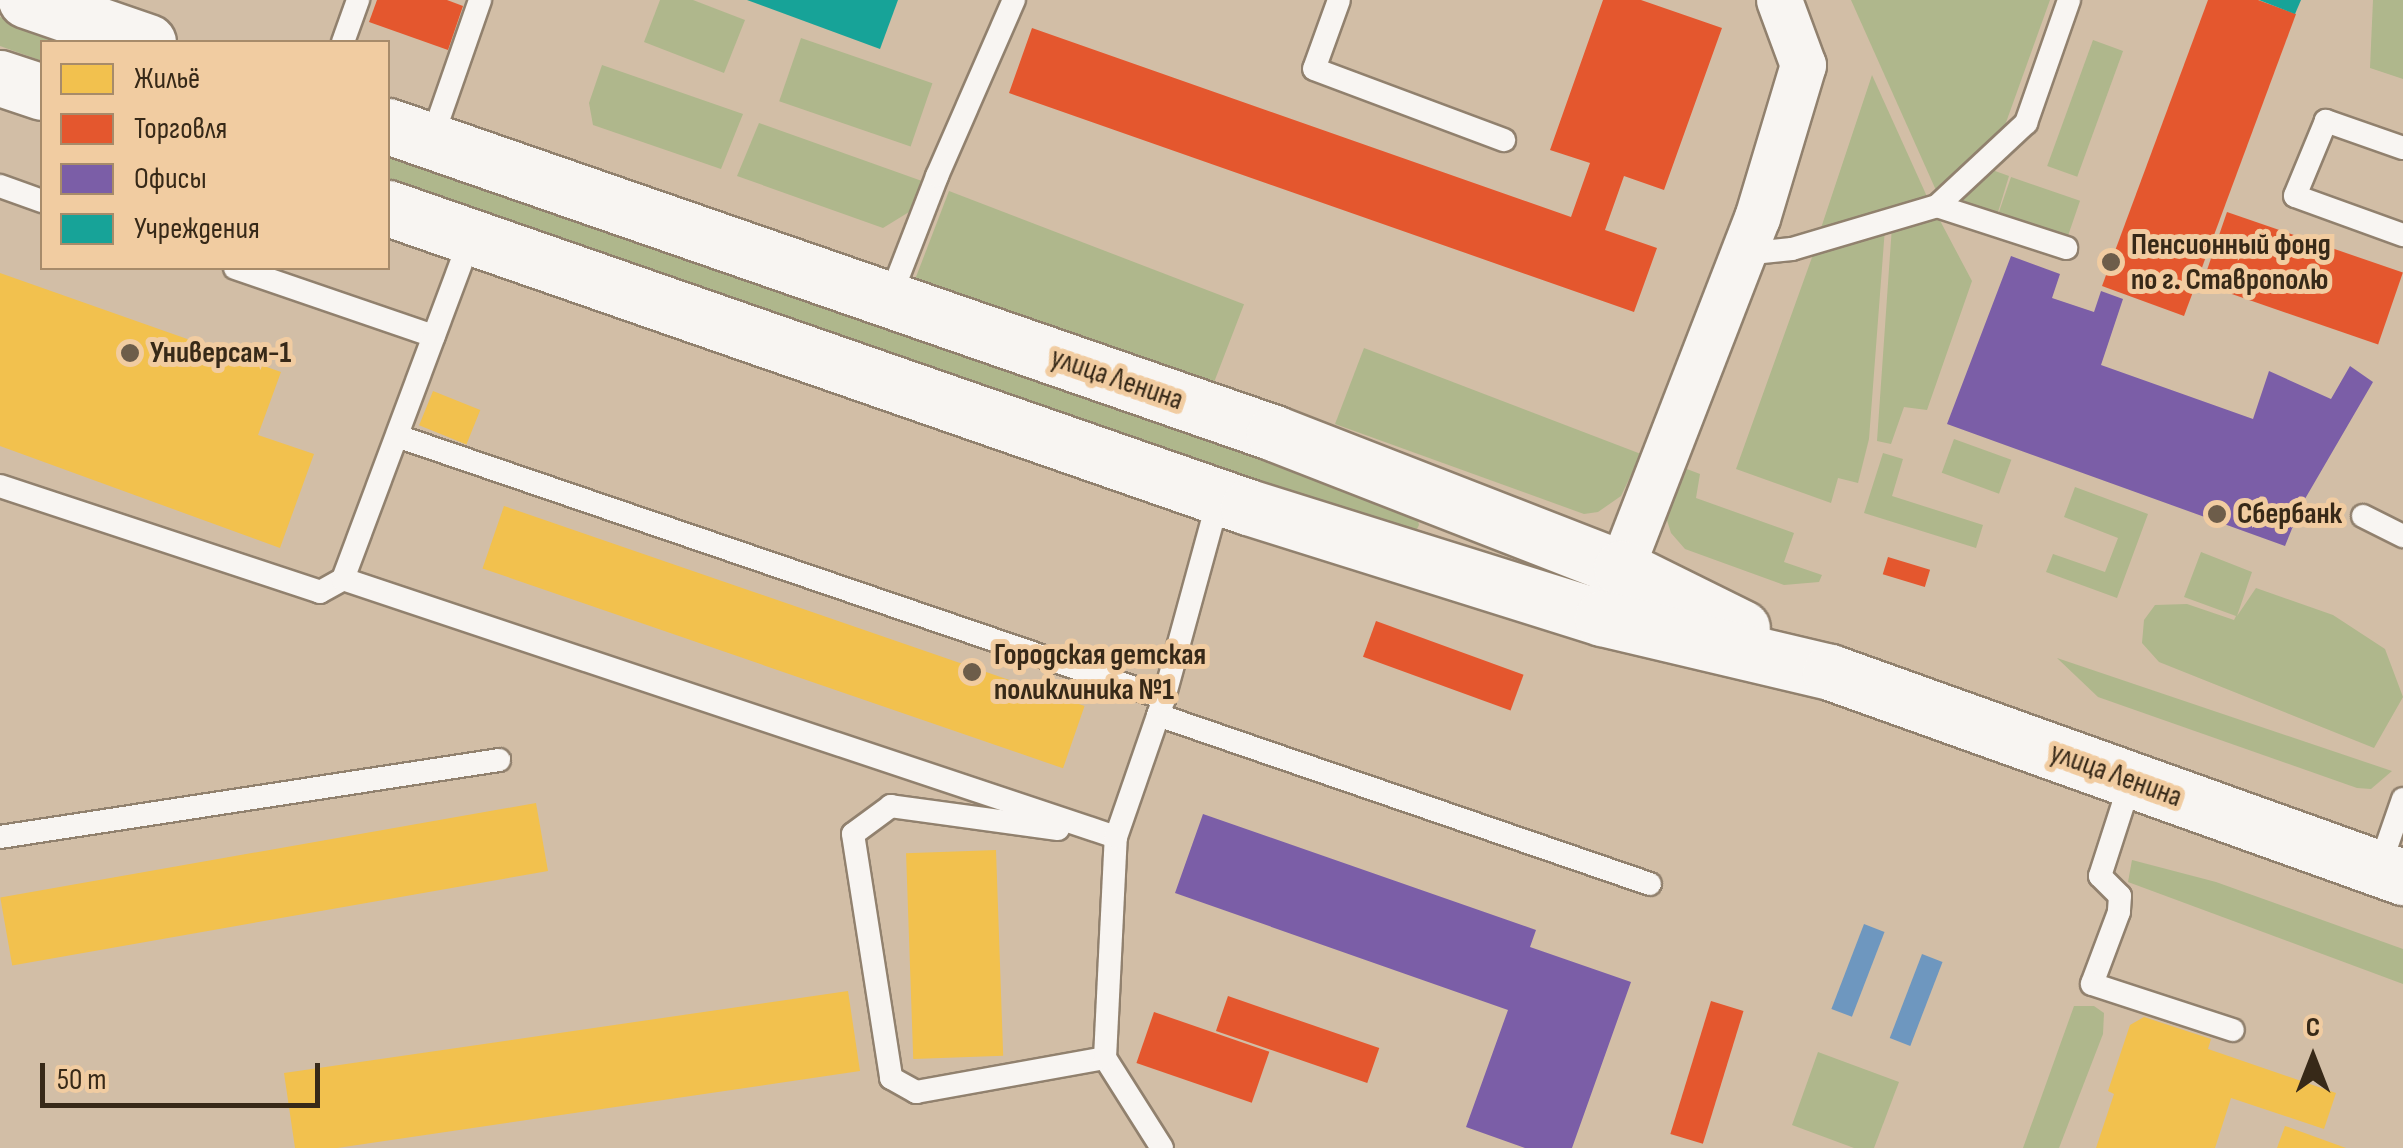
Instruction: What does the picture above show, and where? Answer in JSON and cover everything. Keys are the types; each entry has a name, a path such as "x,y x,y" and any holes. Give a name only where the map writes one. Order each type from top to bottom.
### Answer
{"main road":[{"path":"37,2 142,40"},
{"path":"0,78 40,91"},
{"name":"улица Ленина","path":"409,133 1274,433 1621,568 1830,672"},
{"name":"улица Ленина","path":"390,209 1219,496 1602,618 1830,672 2391,873"}],"street":[{"path":"1602,618 1743,254 1804,65 1779,0"}],"lane":[{"path":"344,40 358,0"},
{"path":"409,133 480,0"},
{"path":"889,300 937,176 1014,0"},
{"path":"1339,0 1314,70 1504,140"},
{"path":"1743,254 1792,249 1937,206 2026,123 2070,0"},
{"path":"2403,148 2326,121 2295,196 2403,235"},
{"path":"0,186 40,200"},
{"path":"1937,206 2066,248"},
{"path":"0,486 320,592 343,579 471,236"},
{"path":"241,270 434,336"},
{"path":"397,436 1650,884"},
{"path":"1162,1148 1105,1058 1116,838 1161,706 1219,496"},
{"path":"2362,516 2403,536"},
{"path":"343,579 1116,838"},
{"path":"0,837 499,760"},
{"path":"2130,780 2100,876 2120,896 2119,912 2092,984 2233,1030"},
{"path":"2391,873 2403,800"},
{"path":"1105,1058 916,1092 890,1078 853,834 892,806 1116,838"}],"green space":[{"path":"660,0 693,0 745,20 724,73 644,42"},
{"path":"1851,0 2050,0 1999,142 1939,197"},
{"path":"2373,0 2403,0 2403,79 2370,68"},
{"path":"0,17 66,40 40,40 40,60 0,46"},
{"path":"801,38 932,83 911,147 779,101"},
{"path":"2093,40 2123,51 2077,177 2047,166"},
{"path":"602,65 743,114 721,169 593,125 589,103"},
{"path":"1872,75 1929,201 1819,234"},
{"path":"759,123 922,181 909,212 883,228 737,176"},
{"path":"390,153 1269,457 1417,516 1419,525 1416,531 1259,484 390,182"},
{"path":"1984,167 2009,176 1995,222 1945,204"},
{"path":"2011,177 2080,201 2064,246 1995,222"},
{"path":"949,191 1244,304 1211,391 916,278"},
{"path":"1936,213 1972,281 1927,410 1904,407 1891,444 1877,441 1892,226"},
{"path":"1885,228 1869,439 1858,483 1838,478 1831,503 1736,469 1815,249"},
{"path":"1364,348 1641,454 1621,496 1598,512 1584,514 1335,424"},
{"path":"1954,439 2011,460 1999,494 1942,473"},
{"path":"1883,453 1903,459 1892,496 1983,525 1976,548 1864,513"},
{"path":"1679,466 1700,474 1696,498 1794,533 1784,562 1822,575 1819,582 1784,585 1685,549 1671,533 1665,514"},
{"path":"2075,487 2148,514 2117,598 2046,572 2053,554 2105,572 2118,538 2064,517"},
{"path":"2201,552 2252,572 2237,616 2256,588 2333,615 2385,649 2403,697 2374,748 2159,662 2142,643 2144,620 2155,605 2187,604 2234,620 2236,616 2184,597"},
{"path":"2057,658 2392,771 2371,789 2357,788 2098,697"},
{"path":"2132,860 2216,882 2403,949 2403,984 2128,882"},
{"path":"2074,1006 2094,1006 2104,1013 2103,1034 2059,1148 2023,1148"},
{"path":"1818,1052 1899,1082 1874,1148 1854,1148 1792,1125"}],"water":[{"path":"1864,924 1885,932 1852,1017 1831,1009"},
{"path":"1922,954 1943,962 1910,1046 1890,1038"}],"building: Жильё":[{"path":"0,273 281,372 258,435 314,454 280,548 0,446"},
{"path":"433,391 480,410 466,444 419,425"},
{"path":"504,506 1085,706 1063,768 483,568"},
{"path":"536,803 548,871 12,965 0,897"},
{"path":"996,850 1003,1056 913,1059 906,853"},
{"path":"848,991 860,1071 337,1148 295,1148 284,1073"},
{"path":"2144,1017 2211,1039 2208,1049 2336,1093 2324,1129 2231,1098 2215,1148 2096,1148 2114,1094 2108,1091 2130,1025"},
{"path":"2285,1126 2346,1148 2277,1148"}],"building: Торговля":[{"path":"377,0 447,0 463,6 448,50 369,22"},
{"path":"1603,0 1641,0 1722,28 1664,190 1624,176 1605,230 1657,248 1634,312 1009,93 1032,28 1571,217 1590,163 1550,150"},
{"path":"2208,0 2258,0 2296,14 2184,316 2102,286"},
{"path":"2227,212 2403,273 2378,344 2202,284"},
{"path":"1888,557 1930,570 1925,587 1883,574"},
{"path":"1376,621 1524,675 1511,710 1363,657"},
{"path":"1228,996 1379,1048 1367,1083 1216,1031"},
{"path":"1711,1001 1744,1011 1703,1144 1670,1134"},
{"path":"1154,1012 1269,1052 1252,1103 1136,1063"}],"building: Офисы":[{"path":"2011,256 2060,274 2052,298 2094,312 2101,291 2123,299 2101,365 2253,419 2269,371 2331,399 2350,366 2373,382 2302,504 2285,546 1947,424"},
{"path":"1203,814 1536,930 1530,947 1631,982 1572,1148 1525,1148 1466,1127 1508,1010 1175,893"}],"building: Учреждения":[{"path":"747,0 898,0 880,49"},
{"path":"2259,0 2301,0 2295,14"}],"place":[{"name":"Пенсионный фонд по г. Ставрополю","path":"2111,262"},
{"name":"Универсам-1","path":"130,353"},
{"name":"Сбербанк","path":"2217,514"},
{"name":"Городская детская поликлиника №1","path":"972,672"}]}
